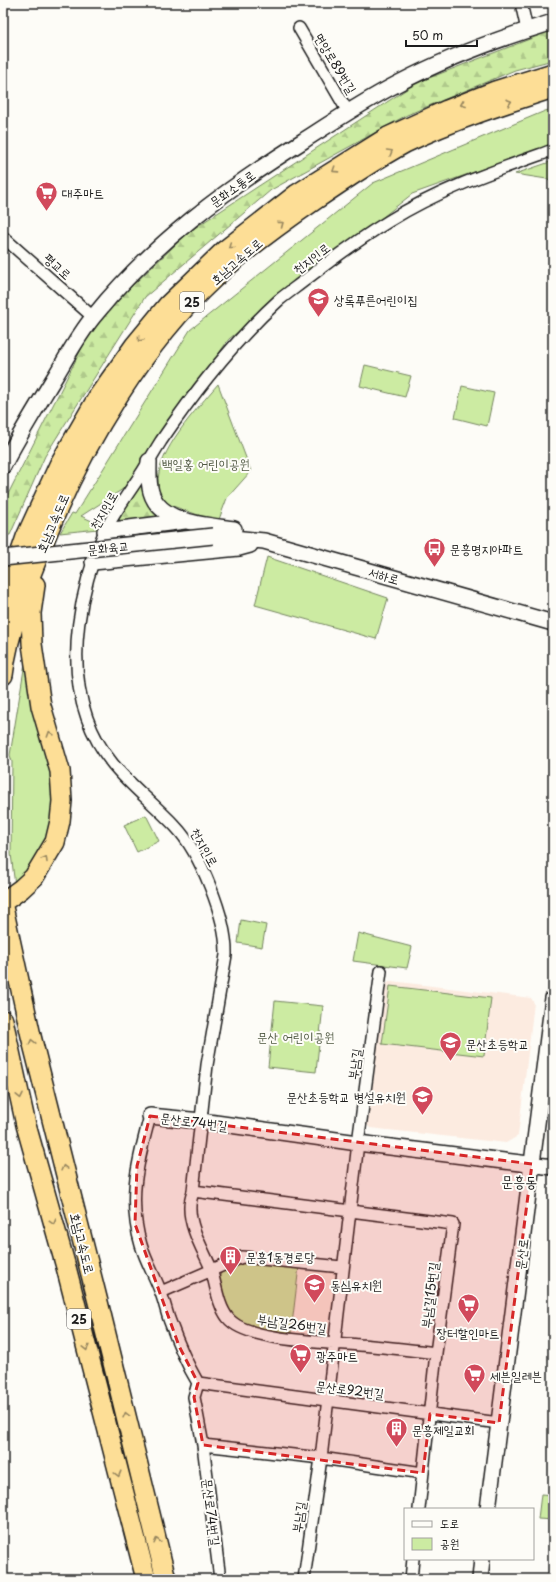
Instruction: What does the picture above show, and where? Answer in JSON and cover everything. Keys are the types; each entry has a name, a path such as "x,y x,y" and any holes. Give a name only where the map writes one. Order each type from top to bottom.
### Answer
{"highway":[{"name":"호남고속도로","path":"3,604 6,589 26,538 59,465 98,397 135,345 168,305 224,251 297,194 388,137 447,110 495,91 553,73"},
{"name":"호남고속도로","path":"3,675 17,611 58,507 97,431 146,355 175,320 213,280 248,248 294,214 357,171 405,144 459,119 553,88"},
{"path":"3,902 34,877 55,842 60,821 62,801 60,771 41,706 32,644 31,613 40,566 55,527 89,460 130,393 170,338 175,320"},
{"name":"호남고속도로","path":"3,907 31,1036 100,1307 166,1579"},
{"name":"호남고속도로","path":"3,1020 26,1125 66,1267 146,1579"}],"street":[{"path":"521,3 527,30"},
{"name":"문화소통로","path":"3,466 23,429 93,316 149,257 217,198 266,163 396,84 429,68 527,30 553,22"},
{"name":"면앙로89번길","path":"299,28 348,112"},
{"name":"천지인로","path":"201,1121 207,1065 226,955 226,946 222,927 210,889 199,863 185,837 176,826 117,770 100,747 87,720 82,705 78,680 77,653 80,614 85,588 93,562 105,531 162,440 207,379 239,341 280,300 328,263 390,220 430,198 495,170 553,150"},
{"name":"평교로","path":"3,237 93,316"},
{"path":"149,461 151,493 158,506 167,513 198,525 244,530 264,541"},
{"path":"105,531 186,521"},
{"name":"서하로","path":"214,536 264,541 553,623"},
{"name":"문화육교","path":"3,558 214,536"},
{"path":"93,562 239,548 264,541"},
{"name":"부남길","path":"304,1579 327,1401 342,1267 381,970"},
{"name":"문산로","path":"488,1508 553,998"},
{"name":"문산로74번길","path":"220,1579 203,1445 194,1397 198,1383 188,1367 161,1292 141,1246 135,1217 134,1199 137,1166 150,1116 201,1121 358,1143 553,1167"},
{"name":"부남길26번길","path":"201,1121 190,1206 193,1224 211,1270 224,1311 229,1318 242,1328 254,1332 290,1339 334,1342"},
{"path":"193,1191 350,1210"},
{"name":"부남길15번길","path":"350,1210 453,1224 436,1353 419,1508"},
{"path":"161,1292 242,1257 342,1267"},
{"path":"334,1342 436,1353"},
{"name":"문산로92번길","path":"198,1383 499,1423"},
{"path":"203,1445 320,1458 423,1473"},
{"path":"410,1579 413,1560"},
{"path":"480,1579 482,1560"}],"highlighted area":[{"path":"150,1116 532,1164 499,1423 430,1414 423,1473 203,1445 194,1397 198,1383 179,1346 135,1224 137,1166"}],"shaded area":[{"name":"문산초등학교","path":"391,981 531,998 534,1003 518,1136 506,1143 370,1128 366,1124 383,986"},
{"name":"동심유치원","path":"299,1266 333,1270 338,1276 331,1332 324,1337 291,1333"}],"green space":[{"path":"553,30 553,60 515,70 407,115 271,190 145,297 45,456 10,535 3,535 3,504 96,320 190,231 416,83"},
{"path":"553,109 553,144 412,194 229,339 123,489 81,516 107,528 60,533 72,513 75,514 190,330 373,183"},
{"path":"553,161 553,180 515,174"},
{"path":"365,365 411,376 405,397 360,386"},
{"name":"백일홍 어린이공원","path":"218,384 251,471 227,498 218,522 167,504 162,497 158,485 159,472 164,458 179,431"},
{"path":"462,386 494,393 487,426 455,418"},
{"path":"140,484 143,484 167,517 120,523 119,515"},
{"path":"267,557 388,598 376,639 255,605"},
{"path":"25,663 28,665 41,706 60,821 16,893 11,854 12,762 10,755"},
{"path":"146,815 159,841 137,852 124,825"},
{"path":"241,920 266,925 262,947 238,943"},
{"path":"358,933 412,947 407,968 353,961"},
{"path":"390,986 491,998 484,1056 382,1044"},
{"name":"문산 어린이공원","path":"275,1001 323,1006 316,1072 268,1067"},
{"path":"241,1260 299,1266 291,1333 254,1327 234,1319 226,1305 218,1282 222,1270"},
{"path":"541,1494 553,1495 553,1520 538,1519"}],"place":[{"name":"대주마트","path":"46,212"},
{"name":"상록푸른어린이집","path":"318,318"},
{"name":"문흥명지아파트","path":"435,568"},
{"name":"문산초등학교","path":"450,1062"},
{"name":"문산초등학교 병설유치원","path":"422,1116"},
{"name":"문흥1동경로당","path":"230,1276"},
{"name":"동심유치원","path":"315,1304"},
{"name":"장터할인마트","path":"468,1324"},
{"name":"광주마트","path":"301,1374"},
{"name":"세븐일레븐","path":"475,1394"},
{"name":"문흥제일교회","path":"396,1448"}],"district":[{"name":"문흥동","path":"519,1180"}]}
